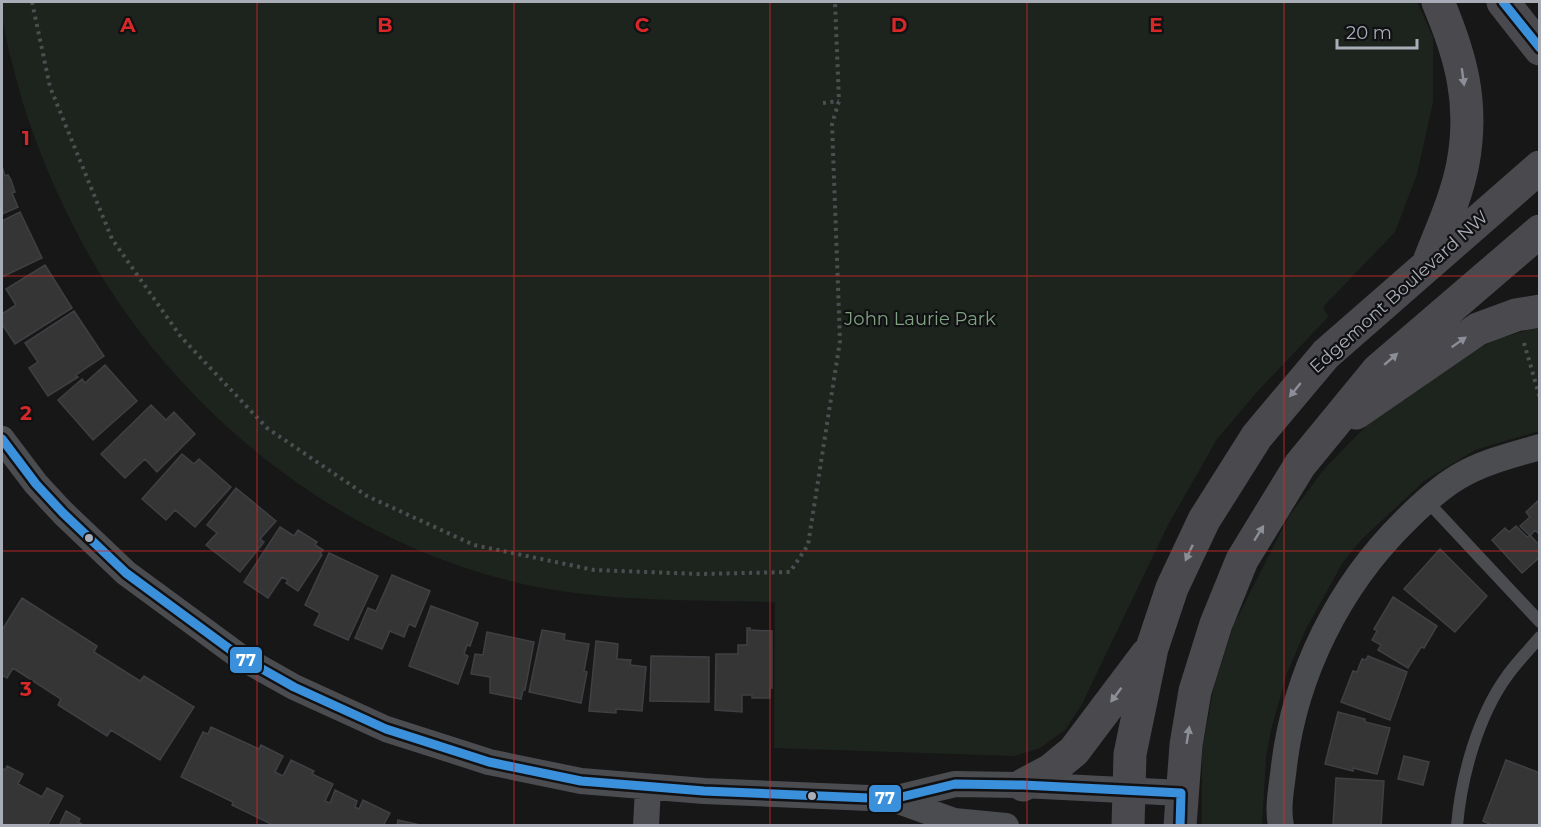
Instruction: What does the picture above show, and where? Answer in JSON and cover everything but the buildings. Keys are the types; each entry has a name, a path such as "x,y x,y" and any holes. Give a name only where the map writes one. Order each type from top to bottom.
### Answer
{"main road":[{"path":"1429,264 1456,190 1463,164 1466,137 1467,102 1462,66 1438,2"},
{"path":"1503,2 1539,49"},
{"name":"Edgemont Boulevard NW","path":"1128,825 1130,754 1152,648 1172,588 1204,520 1257,436 1326,354 1539,167"},
{"path":"1180,825 1186,745 1195,691 1216,624 1242,560 1300,465 1378,370 1539,231"},
{"path":"1325,435 1478,329 1516,315 1539,311"},
{"path":"1023,785 1051,770 1074,752 1152,648"}],"street":[{"path":"2,440 36,484 63,513 126,573 239,656 294,687 386,729 489,762 581,781 648,788 893,799 955,784 1181,793"},
{"path":"1281,825 1278,812 1287,742 1301,688 1321,638 1359,573 1382,543 1426,500 1458,477 1493,460 1539,447"},
{"path":"646,825 648,788"},
{"path":"893,799 954,821 1006,825"}],"lane":[{"path":"1426,500 1539,622"},
{"path":"1457,825 1460,800 1472,753 1489,706 1507,676 1539,637"}],"path":[{"path":"32,2 50,87 111,239 181,337 267,428 367,496 474,545 594,570 699,574 790,572 808,545 840,341 832,124 839,101 835,2"},
{"path":"823,103 839,101"},
{"path":"1523,342 1539,398"}],"green space":[{"name":"John Laurie Park","path":"2,2 1417,2 1433,37 1433,102 1417,174 1395,232 1323,307 1328,317 1256,393 1217,439 1168,525 1082,704 1065,730 1040,748 1015,756 774,748 775,602 658,600 571,593 542,588 466,568 394,539 325,501 261,456 202,403 150,345 105,281 67,213 43,159 23,104 7,42"},
{"path":"1539,327 1539,431 1475,450 1424,481 1361,540 1343,562 1306,629 1287,673 1266,757 1262,825 1202,826 1202,751 1214,686 1234,624 1289,516 1325,468 1370,422 1448,363 1497,339"}],"transit line":[{"name":"77","path":"1503,2 1540,48"},
{"name":"77","path":"2,439 36,484 126,573 239,656 294,687 386,729 489,762 581,781 704,791 893,799 955,784 1181,793 1180,826"}]}
